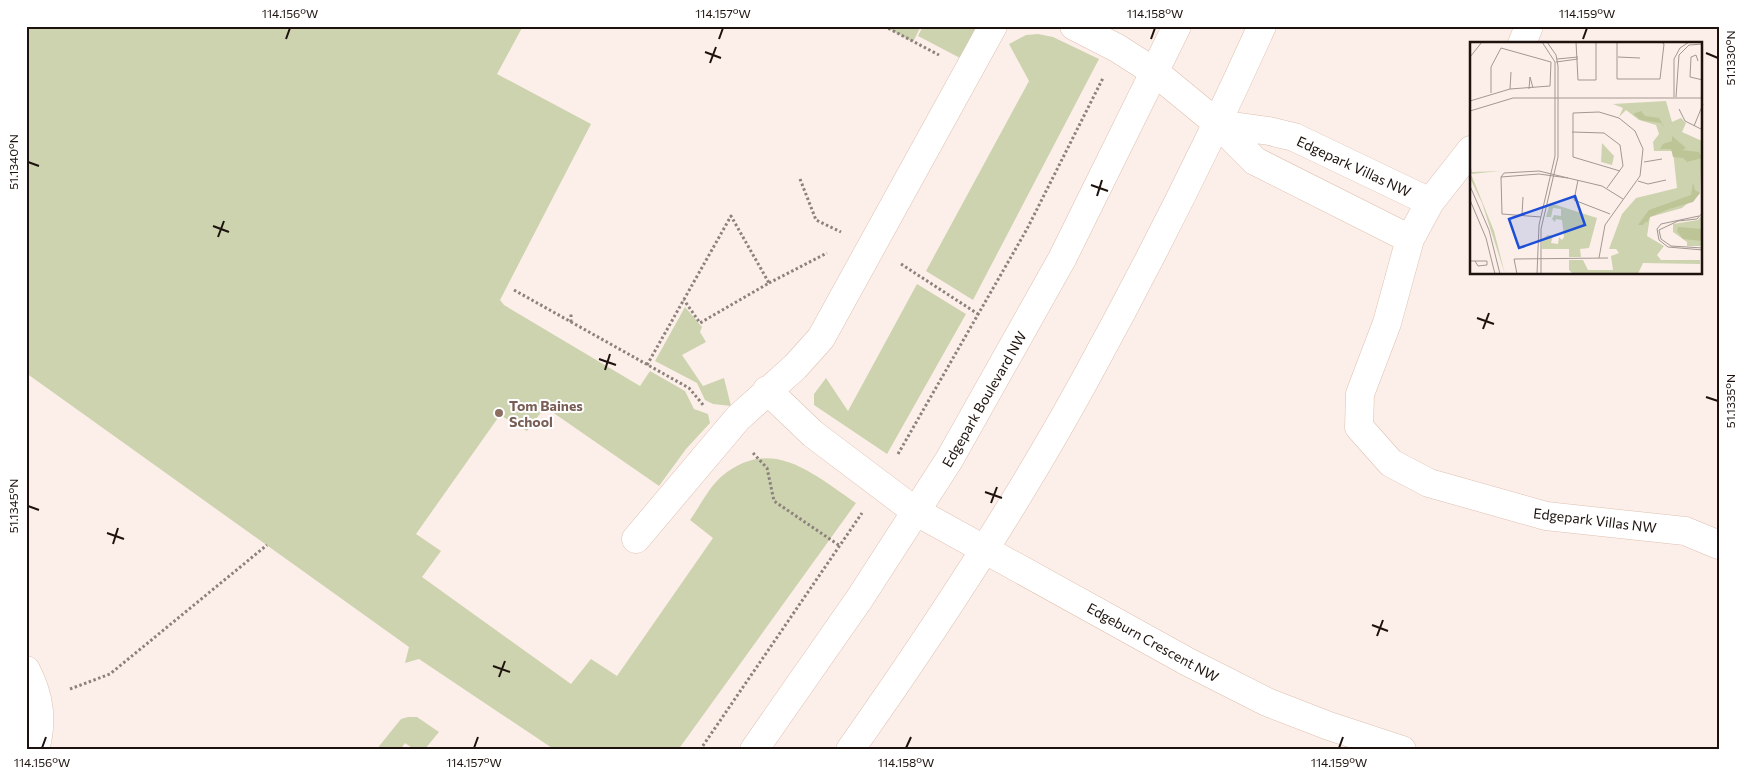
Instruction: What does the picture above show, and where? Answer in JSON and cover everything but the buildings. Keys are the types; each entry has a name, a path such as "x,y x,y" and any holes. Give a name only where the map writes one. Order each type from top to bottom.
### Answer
{"street":[{"path":"636,540 730,427 767,390 795,367 821,338 993,26"},
{"name":"Edgepark Villas NW","path":"1074,26 1117,48 1156,73 1218,124 1255,161 1410,239"},
{"name":"Edgepark Boulevard NW","path":"754,750 860,598 949,460 1007,360 1062,259 1156,73 1177,26"},
{"path":"859,746 984,550 1085,380 1218,124 1262,26"},
{"path":"1523,42 1529,26"},
{"name":"Edgepark Villas NW","path":"1218,124 1294,137 1430,202"},
{"name":"Edgepark Villas NW","path":"1470,151 1430,202 1410,239 1387,323 1360,394 1360,427 1391,463 1429,483 1508,507 1546,516 1685,531 1719,545"},
{"name":"Edgeburn Crescent NW","path":"767,390 813,434 915,510 984,550 1027,571 1188,662 1267,702 1329,726 1402,750"},
{"path":"26,670 39,702 38,737 35,750"}],"path":[{"path":"884,26 942,57"},
{"path":"700,750 840,546 880,484 1027,229 1117,48"},
{"path":"647,365 731,216 769,283 700,323 684,300"},
{"path":"514,290 689,388 700,404 714,411 766,468 774,501 840,546"},
{"path":"571,313 569,316 571,322"},
{"path":"39,702 110,674 267,545"}],"green space":[{"path":"26,26 523,26 497,74 591,124 500,300 504,305 640,386 650,371 685,391 694,409 708,414 710,423 686,449 659,486 545,407 527,431 500,415 416,534 441,551 422,577 571,684 591,659 617,676 713,538 690,520 717,480 740,464 758,459 775,459 792,463 824,481 856,503 678,750 555,750 419,659 405,663 409,647 26,373"},
{"path":"884,26 921,26 913,42"},
{"path":"923,26 977,26 960,58 918,36"},
{"path":"1038,34 1053,37 1099,59 973,300 926,271 1029,81 1009,44 1026,35"},
{"path":"917,284 966,314 887,454 814,405 814,394 826,378 848,411"},
{"path":"685,307 702,327 700,332 706,342 682,355 703,386 724,378 731,406 713,404 705,400 697,383 655,361"},
{"path":"417,717 439,732 424,750 415,750 405,743 400,750 376,750 401,719"}],"place":[{"name":"Tom Baines School","path":"499,413"}]}
